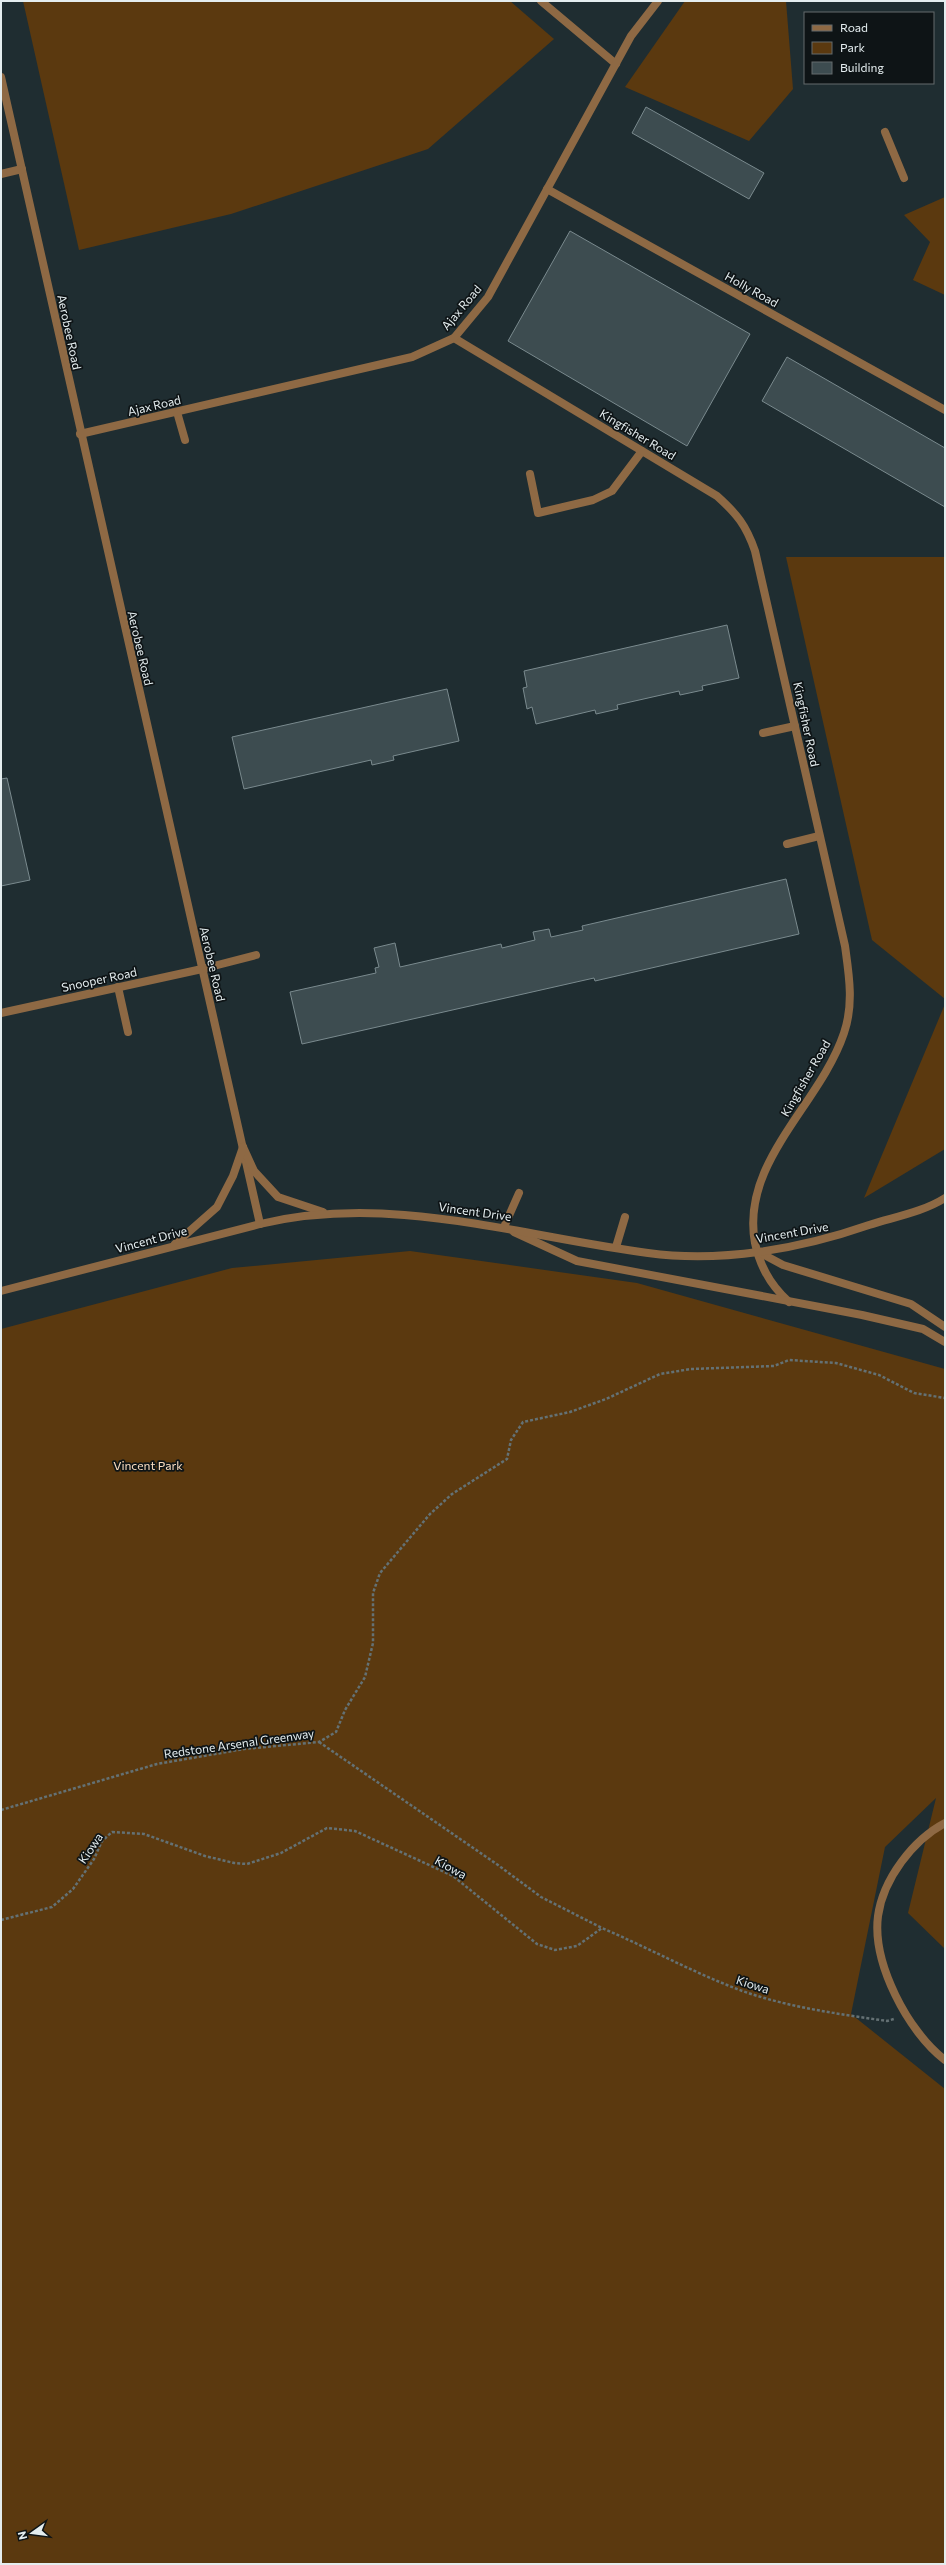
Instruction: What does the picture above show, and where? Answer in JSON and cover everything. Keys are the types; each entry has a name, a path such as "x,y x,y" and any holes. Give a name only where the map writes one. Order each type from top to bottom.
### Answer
{"street":[{"path":"541,1 616,64"},
{"name":"Ajax Road","path":"80,434 412,357 454,338 488,297 631,36 658,1"},
{"name":"Aerobee Road","path":"1,77 80,434 260,1224"},
{"path":"885,132 904,178"},
{"path":"1,174 22,169"},
{"name":"Holly Road","path":"547,189 945,410"},
{"name":"Kingfisher Road","path":"454,338 717,496 738,514 749,532 755,551 845,946 851,994 844,1033 831,1063 762,1172 751,1223 757,1251 766,1274 777,1291 789,1302"},
{"path":"176,412 185,440"},
{"path":"530,474 538,513 593,500 612,491 642,451"},
{"path":"763,733 795,726"},
{"path":"787,844 819,836"},
{"name":"Snooper Road","path":"1,1013 202,969 256,955"},
{"path":"118,987 128,1032"},
{"path":"243,1147 254,1171 278,1197 326,1213"},
{"path":"172,1246 217,1207 233,1176 243,1147"},
{"path":"519,1192 504,1227 577,1261 862,1315 923,1330 945,1342"},
{"name":"Vincent Drive","path":"1,1291 260,1224 287,1218 326,1213 381,1212 504,1227 649,1253 690,1256 757,1251 807,1243 845,1234 945,1198"},
{"path":"616,1247 625,1217"},
{"path":"757,1251 783,1265 910,1304 945,1327"},
{"path":"945,1823 930,1831 899,1864 886,1889 878,1916 880,1948 889,1980 906,2017 936,2053 945,2060"}],"path":[{"name":"Redstone Arsenal Greenway","path":"1,1810 157,1764 244,1749 319,1742 336,1732 345,1710 365,1677 373,1643 373,1593 380,1573 430,1514 452,1494 507,1459 511,1440 523,1422 570,1412 606,1399 660,1374 691,1369 774,1366 789,1360 836,1363 879,1375 914,1393 945,1398"},
{"path":"319,1742 498,1865 541,1898 602,1928"},
{"name":"Kiowa","path":"1,1920 52,1907 73,1889 94,1859 102,1841 112,1832 144,1834 205,1856 247,1864 281,1853 327,1828 355,1831 453,1876 537,1944 555,1950 577,1946 602,1928 727,1986 772,2000 829,2012 887,2021 906,2017"}],"green space":[{"path":"23,1 510,1 554,39 428,149 231,214 79,250"},
{"path":"685,1 786,1 793,89 749,141 625,87"},
{"path":"945,197 945,295 913,280 930,242 904,215"},
{"path":"786,557 945,557 945,999 872,940"},
{"path":"945,1004 945,1149 864,1198"},
{"name":"Vincent Park","path":"410,1251 637,1283 945,1369 945,1949 908,1913 936,1798 885,1847 851,2014 945,2089 945,2564 1,2564 1,1329 232,1268"}],"building":[{"path":"646,107 764,173 749,199 632,133"},
{"path":"570,231 750,334 687,446 508,341"},
{"path":"787,357 945,448 945,507 762,401"},
{"path":"727,625 739,678 702,686 703,690 680,695 679,691 617,705 618,709 596,714 595,710 536,724 532,707 527,709 523,688 527,687 524,671"},
{"path":"447,689 459,741 393,756 394,760 372,765 371,760 244,789 232,737"},
{"path":"7,778 30,880 1,886 1,779"},
{"path":"786,879 799,934 595,981 594,978 302,1044 290,992 376,973 375,968 379,967 374,948 395,943 400,967 501,944 502,948 535,940 533,932 549,929 551,937 583,930 582,926"}]}
